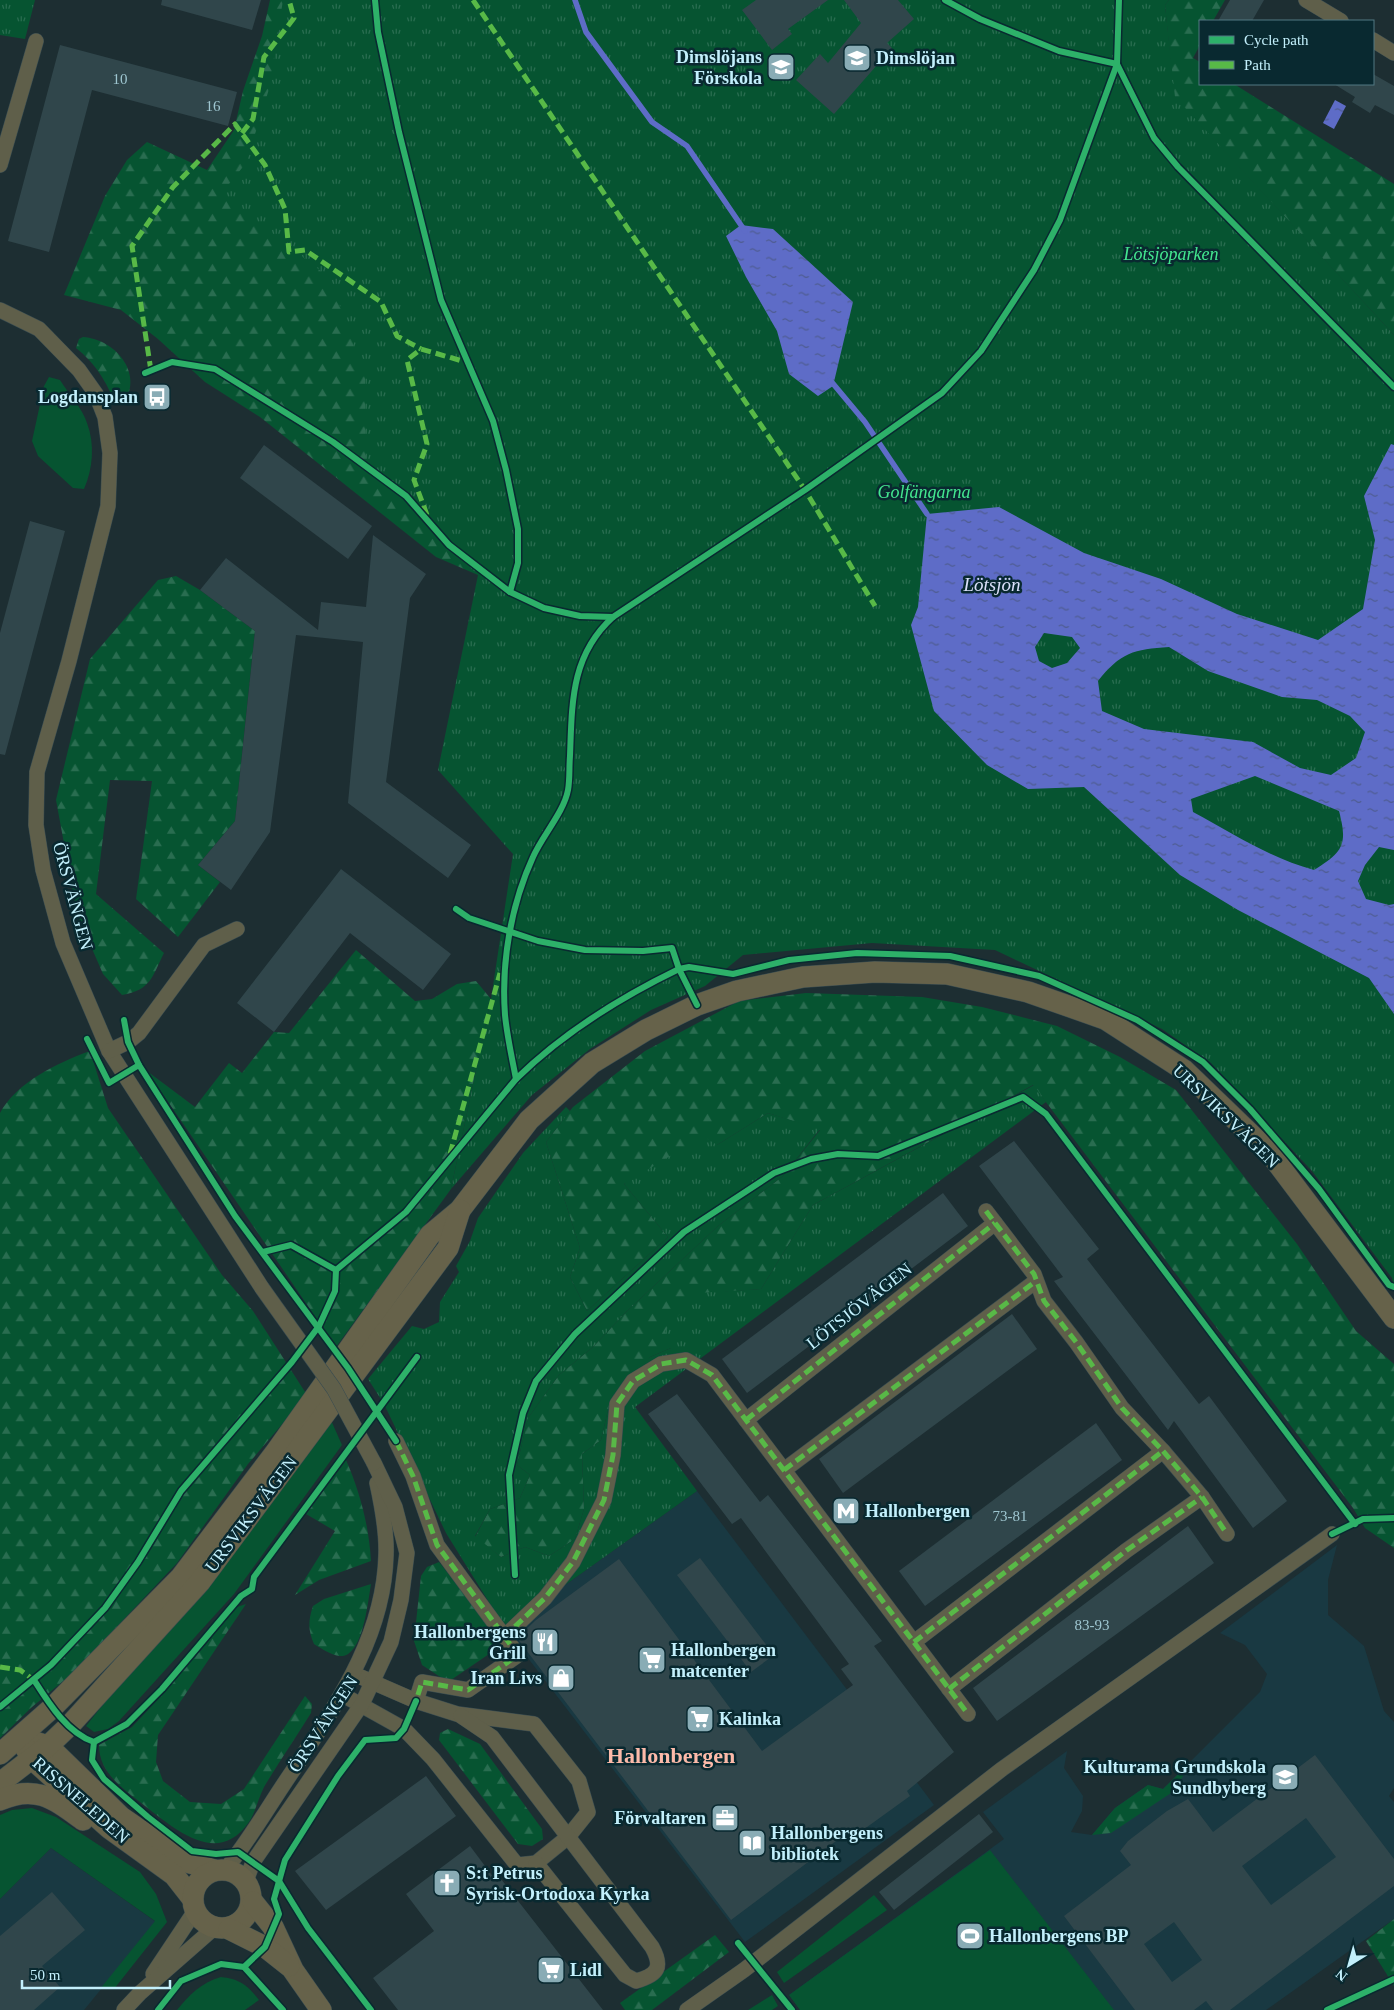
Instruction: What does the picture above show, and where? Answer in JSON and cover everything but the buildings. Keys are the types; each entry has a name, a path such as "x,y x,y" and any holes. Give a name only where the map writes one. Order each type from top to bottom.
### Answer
{"street":[{"path":"1306,0 1339,20"},
{"path":"0,164 36,40"},
{"path":"1374,41 1394,53"},
{"name":"ÖRSVÄNGEN","path":"0,310 39,329 79,370 96,394 105,417 110,453 108,506 69,661 37,772 36,825 43,870 63,943 109,1051 262,1288 334,1389 395,1506 407,1553 401,1600 391,1642 373,1684 362,1704 253,1862 246,1882"},
{"path":"109,1051 128,1042 138,1033 204,945 237,929"},
{"name":"URSVIKSVÄGEN","path":"0,1754 52,1708 181,1576 275,1453 430,1235 460,1210 529,1120 592,1063 646,1030 697,1005 737,992 803,977 875,972 947,974 1028,992 1105,1019 1184,1070 1269,1152 1394,1318"},
{"name":"URSVIKSVÄGEN","path":"0,1783 40,1753 70,1725 200,1582 448,1248 460,1210"},
{"path":"986,1211 1034,1274 1044,1301 1076,1342 1122,1408 1163,1451 1202,1497 1228,1534"},
{"name":"LÖTSJÖVÄGEN","path":"746,1420 995,1223"},
{"path":"784,1470 1036,1281"},
{"path":"504,1637 545,1598 573,1562 604,1500 613,1455 617,1404 633,1381 661,1364 686,1360 712,1375 968,1714"},
{"path":"396,1441 413,1476 437,1545 518,1655 468,1690 422,1682 416,1701"},
{"path":"914,1642 1163,1451"},
{"name":"ÖRSVÄNGEN","path":"220,1870 343,1694 370,1638 380,1598 386,1555 383,1513 374,1463"},
{"path":"950,1689 1128,1550 1202,1497"},
{"path":"686,2010 744,1970 1002,1769 1332,1534"},
{"path":"343,1694 404,1729 427,1753 517,1865 536,1863 568,1837 588,1812 579,1781 534,1724 457,1714 416,1701 373,1684 354,1674"},
{"path":"457,1714 492,1737 652,1947 659,1960 657,1970 648,1978 636,1981 625,1975 536,1863"},
{"name":"RISSNELEDEN","path":"20,1738 121,1817 186,1862 220,1870"},
{"name":"RISSNELEDEN","path":"40,1753 109,1828 174,1875 194,1904"},
{"path":"0,1800 14,1794 36,1792 61,1805 87,1823 109,1828"},
{"path":"140,1993 194,1904 200,1879 220,1870 234,1872 246,1882 253,1902 273,1927 293,1970 321,2010"},
{"path":"124,2010 140,1993 221,1928 242,1922 249,1913 253,1902"},
{"path":"194,1904 202,1922 265,1947 293,1970"}],"shaded area":[{"path":"697,1491 934,1805 745,1942 505,1628"},
{"name":"Kulturama Grundskola Sundbyberg","path":"1337,1545 1328,1580 1328,1615 1364,1646 1384,1711 1394,1722 1394,1788 1389,1796 1394,1802 1394,1919 1266,2010 800,2010 789,1995 1004,1839 983,1812 1067,1751 1064,1768 1083,1796 1082,1811 1071,1832 1092,1835 1115,1808 1148,1785 1163,1789 1260,1692 1267,1674 1245,1645 1220,1633"},
{"path":"51,1848 156,1922 84,2010 0,2010 0,1899"}],"green space":[{"path":"0,0 35,0 25,39 0,35"},
{"path":"270,0 371,0 478,575 436,557 260,417 205,382 158,339 121,310 64,295 105,196 127,160 147,142 207,170 234,130 243,91 262,36"},
{"name":"Golfängarna","path":"283,0 1169,0 1165,5 1175,97 1394,335 1394,1285 1392,1278 1312,1171 1211,1063 1162,1029 995,950 872,943 743,955 705,986 651,1010 590,1049 532,1095 451,1189 491,999 513,854 438,770 478,575 393,492 360,468 366,460 365,377 330,278 221,194 246,163 269,89"},
{"path":"1169,0 1225,0 1214,20 1199,20 1199,47 1193,58 1199,61 1199,85 1236,85 1394,184 1394,335 1174,97 1165,5"},
{"path":"83,337 95,339 106,344 123,359 131,380 129,392 124,403 116,405 100,374 76,348 79,339"},
{"path":"49,377 60,380 82,412 90,431 92,456 84,489 73,488 38,456 32,441 44,386"},
{"path":"176,576 200,590 255,631 235,821 198,865 220,882 178,937 136,899 152,781 110,780 96,894 164,953 153,976 145,986 132,993 122,995 103,974 77,914 56,800 90,659 158,580"},
{"path":"356,950 415,1001 432,999 457,984 476,981 491,999 451,1189 336,1347 147,1071 195,1107 229,1063 242,1073 274,1032 289,1033"},
{"path":"806,993 922,997 982,1007 1057,1026 1120,1057 1176,1090 1297,1244 1356,1331 1394,1364 1394,1548 1365,1528 1353,1508 1033,1085 813,1205 761,1289 698,1294 671,1348 650,1357 610,1401 601,1440 582,1454 584,1509 575,1539 549,1556 525,1547 501,1557 475,1537 490,1509 520,1498 530,1475 517,1465 528,1418 559,1375 593,1347 625,1313 718,1226 783,1176 820,1130 768,1113 717,1145 624,1184 668,1237 587,1311 570,1277 580,1248 546,1142 573,1107 645,1051 739,1001"},
{"path":"90,1051 108,1108 222,1275 253,1311 307,1395 248,1464 177,1563 74,1672 32,1707 0,1738 0,1113 7,1102 27,1083 64,1061"},
{"path":"1034,1085 1046,1102 635,1407 697,1491 505,1628 446,1533 384,1404 368,1379 412,1326 424,1329 439,1322 440,1302 459,1272 456,1266 470,1241 478,1218 523,1153 566,1107 570,1111 546,1142 580,1248 570,1277 587,1311 668,1237 624,1184 703,1136 717,1145 768,1113 820,1129 783,1176 718,1226 625,1313 593,1347 559,1375 528,1418 517,1465 530,1475 520,1498 490,1509 475,1536 501,1557 525,1547 549,1556 575,1539 584,1509 582,1454 601,1440 610,1401 629,1372 650,1357 671,1348 665,1331 698,1293 761,1289 813,1205"},
{"path":"330,1418 342,1445 234,1594 119,1721 108,1729 94,1732 86,1726"},
{"path":"346,1460 356,1484 363,1509 371,1561 319,1580 295,1595 335,1531 306,1514"},
{"path":"439,1562 499,1638 492,1652 448,1682 422,1665 414,1641 421,1576 427,1567"},
{"path":"371,1584 363,1627 354,1648 348,1654 340,1656 314,1644 309,1625 313,1606 324,1599"},
{"path":"246,1604 158,1735 156,1762 163,1781 190,1802 221,1804 244,1789 305,1696 312,1704 311,1713 264,1787 249,1822 237,1835 224,1842 211,1843 197,1840 170,1825 121,1787 108,1773 103,1764 99,1745 132,1727 163,1694 237,1607"},
{"path":"448,1729 480,1744 542,1829 543,1839 532,1846 518,1844 439,1740 440,1733"},
{"path":"1192,1761 1174,1791 1111,1833 1092,1835 1115,1808 1148,1785 1163,1789"},
{"path":"32,1808 56,1817 140,1872 156,1894 167,1922 114,1989 100,1989 155,1921 51,1848 0,1899 0,1815 12,1810"},
{"path":"990,1850 1114,2010 800,2010 789,1995"},
{"path":"874,1895 887,1910 784,1983 777,1972"},
{"path":"1394,1919 1394,1986 1366,1941"},
{"path":"715,1935 729,1952 652,2010 625,2010 620,2003"},
{"path":"221,1977 233,1979 243,1984 259,2000 245,2010 177,2010 196,1990 208,1982"},
{"path":"772,1995 778,2006 772,2010 748,2010"}],"water":[{"path":"1335,100 1346,106 1334,129 1323,123"},
{"path":"741,225 773,229 853,302 833,386 818,396 789,374 777,331 746,277 726,236"},
{"name":"Lötsjön","path":"1391,444 1394,445 1394,850 1379,847 1365,865 1358,881 1366,899 1389,905 1394,904 1394,1014 1369,978 1238,910 1180,875 1084,787 1028,789 987,765 934,711 911,625 918,607 927,514 999,507 1084,553 1161,579 1237,614 1318,640 1363,609 1375,540 1364,496","holes":["1044,633 1072,637 1080,648 1067,663 1052,668 1039,661 1035,647","1169,647 1208,671 1282,697 1317,700 1350,716 1365,732 1356,758 1331,775 1300,768 1253,742 1144,729 1102,711 1098,681 1121,658 1146,649","1255,776 1339,811 1343,840 1337,852 1314,870 1282,859 1193,812 1191,799"]}],"waterway":[{"path":"575,0 586,32 652,122 687,146 745,231"},
{"path":"830,380 865,422 927,514"}],"marked path":[{"path":"242,133 253,119 264,57 294,18 289,0"},
{"path":"473,0 805,490 875,606"},
{"path":"151,371 132,246 173,187 235,124 265,165 285,209 289,252 305,250 381,302 397,336 421,349"},
{"path":"427,515 414,480 427,444 407,360 421,349 469,363"},
{"path":"450,1154 500,973"},
{"path":"986,1211 1034,1274 1044,1301 1076,1342 1122,1408 1163,1451 1202,1497 1227,1534"},
{"path":"746,1420 995,1223"},
{"path":"784,1470 1036,1281"},
{"path":"504,1637 545,1598 573,1562 604,1500 613,1455 617,1404 633,1381 661,1364 686,1360 712,1375 968,1714"},
{"path":"396,1441 413,1476 437,1545 518,1655 468,1690 422,1682 416,1701"},
{"path":"914,1642 1163,1451"},
{"path":"949,1689 1127,1550 1202,1497"},
{"path":"0,1667 20,1670 34,1680"}],"cycle path":[{"path":"375,0 378,32 399,132 441,300 493,421 506,470 518,529 518,563 510,592"},
{"path":"945,0 980,19 1059,51 1117,64"},
{"path":"516,1079 508,1039 504,995 509,934 525,875 537,849 566,798 569,782 573,698 581,663 589,647 599,632 613,617 805,490 942,393 981,351 1034,270 1060,220 1117,64 1119,0"},
{"path":"1117,64 1154,138 1178,167 1394,387"},
{"path":"145,373 172,362 215,369 333,442 406,496 449,545 510,592 544,608 580,616 613,617"},
{"path":"456,909 469,918 538,941 585,950 643,951 672,948 679,969 697,1005"},
{"path":"0,1707 51,1665 105,1608 138,1562 181,1491 292,1362 319,1326 335,1291 336,1270 406,1212 516,1079 534,1062 593,1017 679,969 689,967 733,974 789,960 857,953 950,956 1039,976 1137,1020 1203,1062 1250,1109 1319,1189 1389,1285 1394,1287"},
{"path":"124,1020 128,1042 139,1065 235,1216 348,1368 396,1441"},
{"path":"87,1039 109,1083 139,1065"},
{"path":"515,1575 509,1475 523,1413 536,1381 575,1334 684,1232 774,1173 811,1159 838,1154 878,1156 1023,1097 1046,1114 1355,1524"},
{"path":"263,1252 291,1245 336,1270"},
{"path":"34,1680 59,1716 84,1738 94,1742 127,1724 162,1689 241,1596 252,1589 254,1577 417,1357"},
{"path":"1332,1534 1363,1519 1394,1518"},
{"path":"244,1967 265,1947 279,1914 274,1899 285,1860 338,1776 365,1740 396,1738 404,1729 416,1701"},
{"path":"94,1742 92,1760 104,1779 148,1817 192,1851 216,1854 238,1852 279,1881 308,1928 371,2010"},
{"path":"738,1943 792,2010"},
{"path":"158,2010 181,1981 221,1964 244,1967 283,2010"},
{"path":"1327,2010 1394,1979"}],"place":[{"name":"Dimslöjan","path":"857,58"},
{"name":"Dimslöjans Förskola","path":"781,67"},
{"name":"Logdansplan","path":"157,397"},
{"name":"Hallonbergen","path":"846,1511"},
{"name":"Hallonbergens Grill","path":"545,1642"},
{"name":"Hallonbergen matcenter","path":"652,1660"},
{"name":"Iran Livs","path":"561,1678"},
{"name":"Kalinka","path":"700,1719"},
{"name":"Kulturama Grundskola Sundbyberg","path":"1285,1777"},
{"name":"Förvaltaren","path":"725,1818"},
{"name":"Hallonbergens bibliotek","path":"752,1843"},
{"name":"S:t Petrus Syrisk-Ortodoxa Kyrka","path":"447,1883"},
{"name":"Hallonbergens BP","path":"970,1936"},
{"name":"Lidl","path":"551,1970"}],"district":[{"name":"Hallonbergen","path":"671,1755"}],"park label":[{"name":"Lötsjöparken","path":"1171,254"}]}
